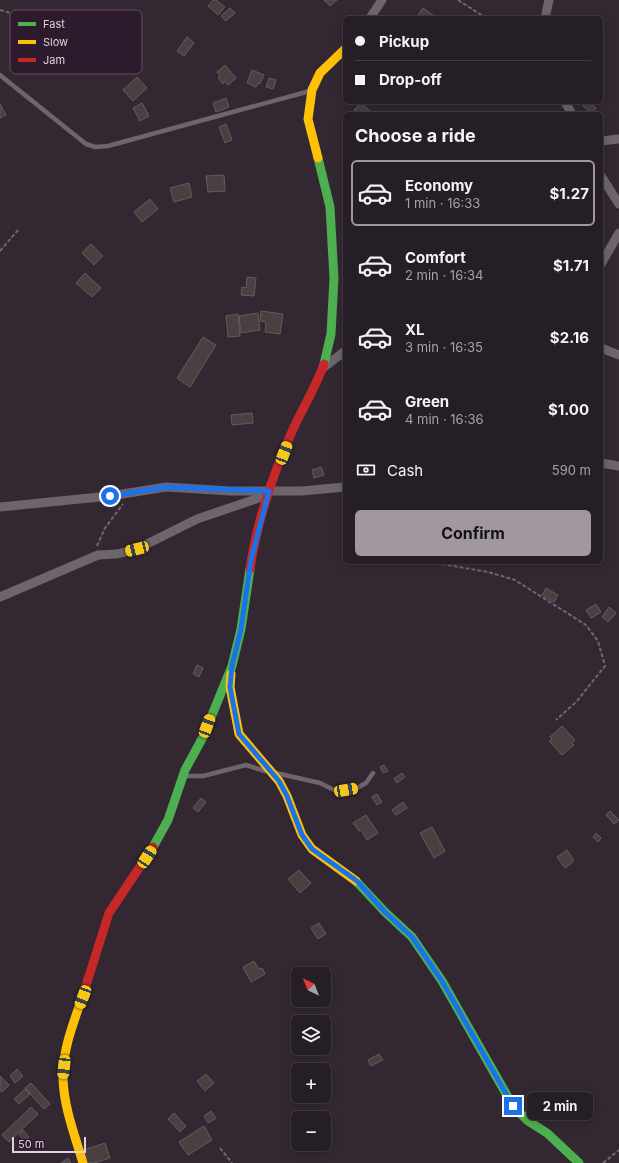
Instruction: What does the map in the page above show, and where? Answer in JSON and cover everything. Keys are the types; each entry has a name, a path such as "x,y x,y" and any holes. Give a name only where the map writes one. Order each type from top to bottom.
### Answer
{"street":[{"path":"371,16 382,0"},
{"path":"545,16 549,0"},
{"path":"343,52 320,73 312,90 308,119 330,207 334,278 331,334 322,369 294,427 269,491 251,560 241,629 232,666 230,687 239,734 279,781 287,796 302,835 312,849 357,881 385,912 412,937 442,981 513,1106 528,1121 547,1133 579,1163"},
{"path":"603,140 619,139"},
{"path":"603,179 619,204"},
{"path":"603,261 619,233"},
{"path":"603,349 619,356"},
{"path":"322,369 343,353"},
{"path":"603,463 619,466"},
{"path":"0,507 4,508 166,487 269,491 302,491 343,487"},
{"path":"0,597 95,556 137,549 197,519 256,499 269,491"},
{"path":"83,1163 67,1108 63,1079 65,1055 72,1023 88,983 109,913 168,820 183,776 203,737 232,666"}],"lane":[{"path":"0,75 86,144 95,147 108,146 312,90"},
{"path":"183,776 203,776 246,765 320,783 334,790 357,788 366,783 373,773"}],"path":[{"path":"458,0 483,16"},
{"path":"0,10 10,13"},
{"path":"0,251 18,230"},
{"path":"95,556 98,543 113,514 133,492"},
{"path":"442,564 488,572 515,580 586,625 598,641 605,666 577,701 556,720"},
{"path":"220,1148 232,1163"},
{"path":"603,1163 619,1150"}],"building":[{"path":"213,0 216,0 225,7 218,15 208,6"},
{"path":"324,0 337,0 330,6"},
{"path":"230,8 235,13 226,21 221,16"},
{"path":"423,8 433,15 432,16 417,16"},
{"path":"187,37 194,43 184,56 177,51"},
{"path":"225,65 236,78 228,85 225,81 223,84 218,78 220,76 217,72"},
{"path":"252,70 264,75 260,84 258,83 256,87 247,83"},
{"path":"137,77 147,88 133,101 123,90"},
{"path":"269,78 276,80 273,89 266,87"},
{"path":"226,98 229,107 216,112 213,103"},
{"path":"142,103 149,116 140,121 133,108"},
{"path":"0,104 6,115 0,118"},
{"path":"360,104 362,104 371,112 356,112 354,110"},
{"path":"584,104 591,104 596,108 593,112 591,112 583,106"},
{"path":"226,124 232,140 225,143 219,127"},
{"path":"224,175 225,191 208,192 206,176"},
{"path":"189,183 192,197 174,202 170,188"},
{"path":"150,199 158,209 142,222 134,212"},
{"path":"91,244 103,256 94,265 82,253"},
{"path":"85,273 101,288 92,297 76,283"},
{"path":"247,277 256,278 254,296 241,295 242,287 246,288"},
{"path":"261,311 283,314 280,334 265,332 266,322 260,321"},
{"path":"258,313 260,330 241,333 239,316"},
{"path":"238,314 240,336 228,337 226,316"},
{"path":"203,337 216,345 190,387 177,378"},
{"path":"252,413 253,423 232,425 231,415"},
{"path":"321,467 324,475 314,478 312,470"},
{"path":"546,588 558,595 554,602 542,595"},
{"path":"596,604 601,612 591,618 586,610"},
{"path":"609,607 616,613 608,622 602,617"},
{"path":"197,665 203,668 199,677 193,674"},
{"path":"562,726 575,740 572,743 574,745 562,755 549,741 552,739 550,737"},
{"path":"384,765 388,771 383,773 380,767"},
{"path":"402,773 405,777 397,783 394,779"},
{"path":"377,794 382,802 377,805 372,797"},
{"path":"201,798 206,802 198,812 193,808"},
{"path":"403,802 407,808 396,815 392,810"},
{"path":"610,811 619,820 614,824 606,815"},
{"path":"366,815 378,833 367,840 361,830 359,831 353,823"},
{"path":"432,827 445,851 434,858 420,833"},
{"path":"596,833 601,838 598,842 593,837"},
{"path":"567,850 574,861 565,868 557,857"},
{"path":"299,870 311,883 300,893 288,879"},
{"path":"319,923 326,934 318,939 311,928"},
{"path":"254,961 259,969 262,968 265,974 251,982 243,967"},
{"path":"379,1054 383,1060 371,1066 368,1060"},
{"path":"17,1069 23,1076 15,1083 10,1076"},
{"path":"206,1074 214,1083 205,1091 197,1081"},
{"path":"0,1076 9,1085 2,1092 0,1090"},
{"path":"31,1083 50,1104 44,1109 25,1088"},
{"path":"25,1089 30,1094 19,1104 14,1099"},
{"path":"31,1107 38,1114 9,1142 2,1135"},
{"path":"211,1111 216,1118 208,1123 204,1116"},
{"path":"174,1113 186,1126 180,1132 168,1119"},
{"path":"204,1126 212,1140 188,1155 179,1142"},
{"path":"23,1130 29,1137 24,1140 19,1134"},
{"path":"105,1143 110,1158 94,1163 85,1163 81,1151"},
{"path":"68,1158 71,1163 61,1163"}],"traffic: fast":[{"path":"318,158 330,207 334,278 331,334 324,364"},
{"path":"153,847 168,820 185,770 203,737 232,666 241,629 250,569"},
{"path":"356,881 385,912 412,937 442,981 513,1106 528,1121 547,1133 579,1163"}],"traffic: slow":[{"path":"318,158 308,119 312,90 320,73 343,51"},
{"path":"231,674 230,687 239,734 279,781 287,796 302,835 312,849 356,881"},
{"path":"82,998 66,1048 63,1079 65,1101 83,1163"}],"traffic: jam":[{"path":"250,569 257,533 273,479 294,427 314,388 324,364"},
{"path":"82,998 109,913 153,847"}],"route":[{"path":"110,496 166,487 230,491 269,491 251,560 241,629 232,666 230,687 236,725 239,734 279,781 287,796 302,835 312,849 325,856 357,881 385,912 412,937 442,981 513,1106"}]}
